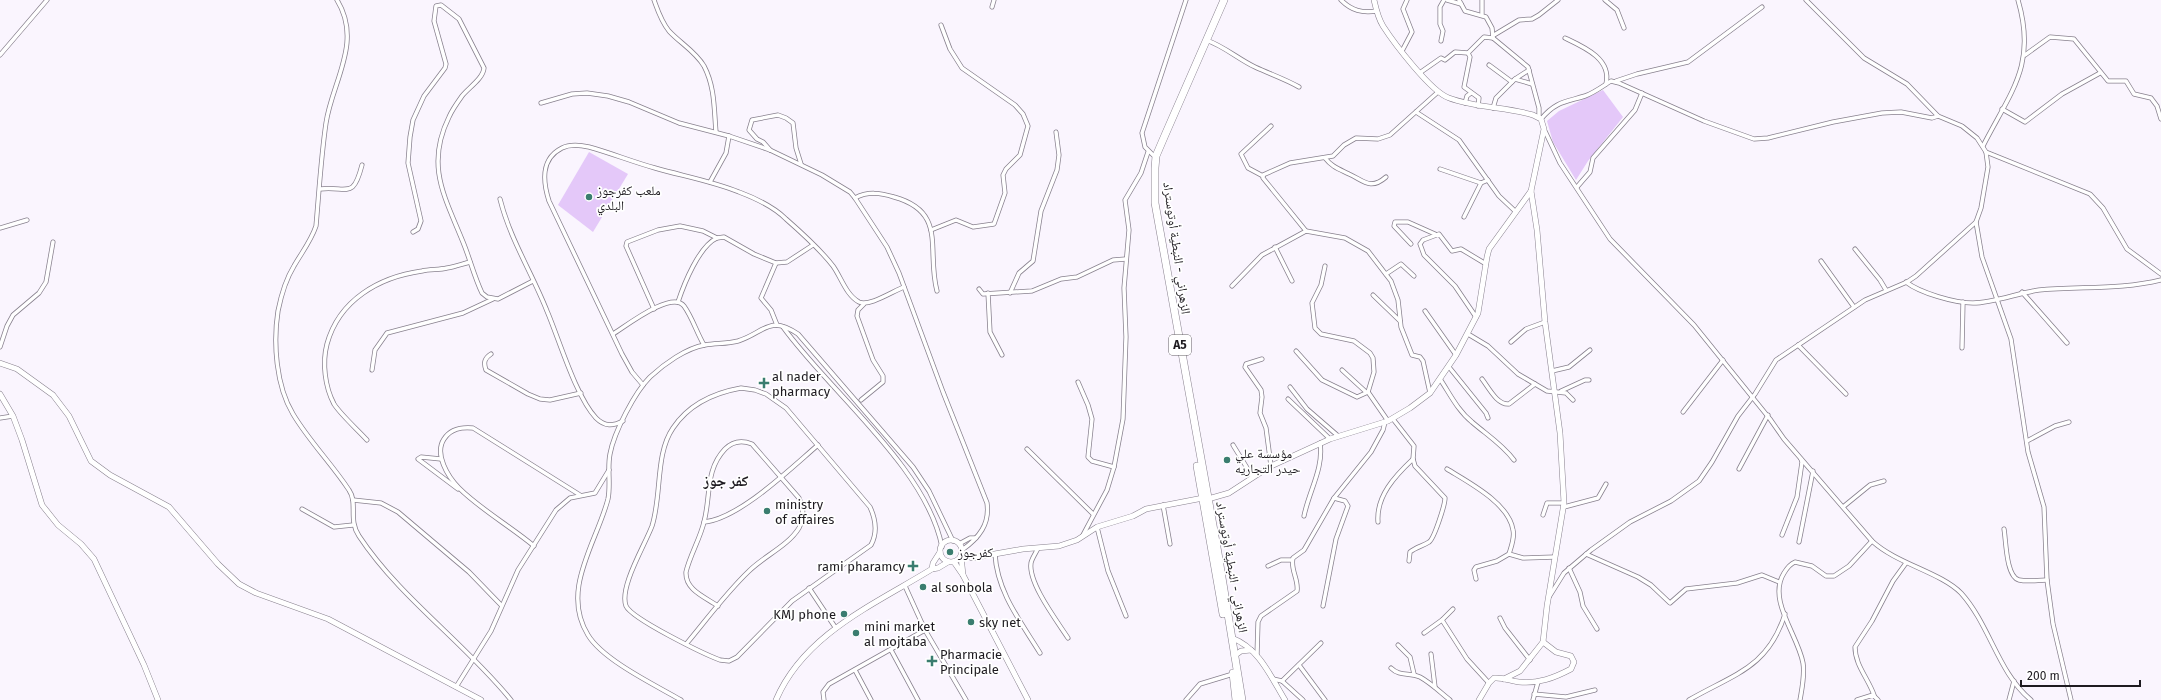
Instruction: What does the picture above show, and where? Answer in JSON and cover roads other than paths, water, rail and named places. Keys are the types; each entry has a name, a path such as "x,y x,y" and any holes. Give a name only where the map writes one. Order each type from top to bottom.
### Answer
{"highway":[{"name":"الزهراني - النبطية أوتوستراد","path":"1205,499 1155,203 1154,183 1156,156 1206,40 1219,0"},
{"name":"الزهراني - النبطية أوتوستراد","path":"1224,0 1216,11 1151,153 1150,193 1219,574 1236,700"},
{"name":"الزهراني - النبطية أوتوستراد","path":"1221,587 1232,638 1242,700"}],"street":[{"path":"0,55 47,0"},
{"path":"337,0 345,24 346,56 327,117 314,235 291,271 280,302 276,349 283,388 289,407 315,446 346,484 352,494 353,525 359,536 385,570 456,643 473,657 511,700"},
{"path":"654,0 665,25 700,60 707,72 713,93 716,132"},
{"path":"992,7 994,0"},
{"path":"1083,535 1093,514 1108,490 1123,419 1125,400 1126,337 1124,288 1129,230 1125,200 1151,153 1142,137 1143,127 1162,76 1170,42 1186,0"},
{"path":"1342,0 1356,11 1364,13 1377,11"},
{"path":"1374,0 1383,25 1402,51 1438,92 1447,98 1465,103 1523,112 1540,118"},
{"path":"1402,51 1412,32 1403,9 1406,0"},
{"path":"1441,41 1443,31 1440,24 1440,7 1444,0"},
{"path":"1447,0 1460,2 1465,11 1482,14 1489,20 1494,36 1506,51 1523,61 1528,70 1539,108 1540,118 1557,158 1610,239 1694,325 1752,398 1768,415 1784,439 1844,506 1872,540 1887,553 1948,584 1961,594 1982,623 2014,681 2031,700"},
{"path":"1482,0 1482,14"},
{"path":"1468,53 1481,39 1494,36 1519,20 1532,18 1539,15 1558,0"},
{"path":"1605,0 1617,10 1624,28"},
{"path":"1549,598 1569,568 1586,554 1630,522 1671,501 1699,481 1706,473 1738,416 1752,398 1776,360 1854,307 1886,290 1906,282 1924,270 1976,222 1981,208 1987,178 1986,152 1983,146 1972,133 1962,126 1938,116 1907,84 1871,63 1856,51 1806,0"},
{"path":"1983,146 2018,80 2025,56 2023,21 2018,0"},
{"path":"413,232 418,229 421,221 408,163 410,137 413,120 424,96 441,74 446,64 434,15 436,6 441,5 459,19 484,68 482,75 462,96 449,117 439,144 437,163 439,182 446,204 456,224 482,293 493,300"},
{"path":"1540,118 1568,99 1586,96 1606,84 1637,74 1688,62 1762,7"},
{"path":"931,230 956,220 972,227 994,224 1005,193 1003,175 1006,169 1020,155 1028,126 1023,114 1012,102 975,79 962,68 950,49 941,25"},
{"path":"2025,56 2050,37 2070,37 2078,41 2100,73 2111,82 2127,82 2134,94 2151,98 2157,106 2161,119"},
{"path":"1565,38 1595,55 1607,70 1608,77 1606,84"},
{"path":"1206,40 1223,46 1228,53 1298,87"},
{"path":"1420,72 1441,58 1445,60 1455,52 1468,53"},
{"path":"1468,53 1470,56 1464,87 1479,98 1478,106"},
{"path":"1489,65 1514,81 1532,84"},
{"path":"1493,108 1496,98 1528,70"},
{"path":"2002,109 2025,122 2062,94 2100,73"},
{"path":"1615,82 1704,121 1754,139 1768,138 1833,122 1882,113 1906,113 1932,118 1938,116"},
{"path":"1263,176 1268,172 1290,163 1333,156 1344,145 1356,138 1378,139 1390,135 1438,92"},
{"path":"541,103 572,94 587,93 608,96 629,102 679,123 716,132 770,150 801,164 843,187 856,198 887,247 904,287 987,503 987,522 974,542 954,562 948,562 938,568 932,568 905,586 835,627 814,646 798,664 786,681 776,700"},
{"path":"1465,103 1467,96 1471,93"},
{"path":"1577,187 1590,172 1593,158 1635,110 1642,93"},
{"path":"1416,112 1459,140 1499,196 1516,212"},
{"path":"770,150 749,130 752,120 762,120 771,115 786,118 793,123 795,129 796,148 801,164"},
{"path":"1271,126 1241,154 1248,168 1263,176 1306,231"},
{"path":"1504,679 1517,673 1530,660 1543,642 1564,505 1565,482 1555,392 1545,322 1532,191 1544,129"},
{"path":"1010,292 1019,273 1032,261 1041,211 1057,170 1060,154 1056,132"},
{"path":"710,182 726,153 729,136"},
{"path":"643,385 632,372 549,201 544,178 549,161 561,149 577,145 710,182 740,192 785,217 833,266 854,298 864,304"},
{"path":"1986,152 2090,194 2104,208 2127,249 2161,274"},
{"path":"1325,158 1332,166 1366,184 1378,182 1386,177"},
{"path":"320,189 348,190 353,188 358,179 362,165"},
{"path":"1440,169 1482,183"},
{"path":"1464,217 1482,183 1488,180"},
{"path":"962,553 972,558 1067,544 1097,527 1163,505 1205,499 1228,493 1252,476 1337,435 1389,421 1430,393 1449,367 1477,317 1490,249 1496,237 1532,191"},
{"path":"856,198 865,193 876,193 908,202 925,215 931,230 934,247 933,276 937,291"},
{"path":"500,199 504,216 533,281 546,306 581,393 593,414 602,424 609,426 623,421"},
{"path":"0,228 28,220"},
{"path":"1411,244 1394,226 1395,222 1408,222 1441,236 1452,251 1461,249 1486,264"},
{"path":"1976,222 1982,256 2011,339 2027,441 2044,507 2047,580 2054,631 2071,700"},
{"path":"654,309 626,246 627,242 668,227 692,228 717,238"},
{"path":"1232,286 1253,262 1264,253 1306,231 1345,238 1363,248 1386,274 1397,296 1400,320 1410,354 1423,360 1430,393"},
{"path":"1435,234 1422,241 1421,248 1433,265 1455,286 1477,317"},
{"path":"678,302 681,289 711,240 724,237 754,254 776,263 787,262 813,245"},
{"path":"0,347 7,326 14,316 43,288 48,275 52,242"},
{"path":"1275,247 1292,281"},
{"path":"1855,249 1880,280 1886,290"},
{"path":"979,289 982,293 1032,291 1061,279 1077,277 1113,260 1126,259"},
{"path":"1821,261 1854,307"},
{"path":"367,440 334,404 328,385 324,368 325,350 335,324 350,302 378,284 420,271 447,268 470,262"},
{"path":"776,263 761,298 771,310 777,325"},
{"path":"1386,274 1401,264 1414,276"},
{"path":"1296,351 1315,374 1325,382 1358,397 1367,392 1374,372 1373,358 1370,353 1354,342 1321,334 1315,328 1312,303 1321,285 1325,266"},
{"path":"1906,282 1926,292 1963,302 1981,302 2022,292 2084,287 2130,286 2161,280"},
{"path":"372,370 375,350 387,333 463,313 493,300 504,297 533,281"},
{"path":"861,400 883,382 882,376 873,360 857,316 858,310 864,304 904,287"},
{"path":"2022,292 2067,343"},
{"path":"988,293 990,332 1002,355"},
{"path":"1373,295 1400,320"},
{"path":"613,334 670,301 678,302 683,306 704,345"},
{"path":"1962,348 1963,302"},
{"path":"1425,311 1456,355"},
{"path":"1511,342 1526,329 1545,322"},
{"path":"681,700 608,656 596,645 587,634 582,622 578,606 578,591 587,555 608,497 612,447 623,421 643,385 666,365 685,352 704,345 738,341 749,337 762,328 777,325 792,329 898,448 929,491 953,541"},
{"path":"783,327 891,454 917,489 936,523 944,560 948,562"},
{"path":"1468,334 1488,346 1512,370 1547,391 1561,391 1578,382 1589,380"},
{"path":"1798,345 1846,394"},
{"path":"1552,371 1569,367 1590,350"},
{"path":"491,354 486,358 484,363 486,370 528,394 550,400 581,393"},
{"path":"1262,359 1246,364 1245,367 1261,390 1262,397 1260,413 1266,428 1271,466"},
{"path":"1683,412 1723,360"},
{"path":"0,363 17,369 53,396 69,416 91,461 116,478 169,507 182,520 218,564 239,584 256,593 328,619 481,700"},
{"path":"1449,367 1486,413 1488,418"},
{"path":"1342,370 1367,392 1389,421 1414,446 1413,459 1417,469 1443,494 1445,500 1433,537 1429,543 1417,547 1410,552 1409,561"},
{"path":"1440,379 1457,406 1471,422 1504,447 1514,460"},
{"path":"1482,379 1498,400 1505,404 1509,404 1535,384"},
{"path":"1078,382 1088,404 1092,419 1088,457 1092,461 1114,467"},
{"path":"1290,386 1307,409 1337,435"},
{"path":"741,388 755,390 771,397 786,408 870,507 874,516 876,536 871,545 809,588 784,608 737,657 729,661 720,660 645,623 633,615 626,604 626,588 656,512 662,459 667,439 673,428 690,408 701,400 729,390 741,388"},
{"path":"1561,391 1566,393 1572,400"},
{"path":"0,394 12,416 26,449 42,505 58,525 81,544 94,559 144,664 158,700"},
{"path":"1288,399 1330,439"},
{"path":"1739,469 1768,415"},
{"path":"0,418 12,416"},
{"path":"1268,566 1281,560 1292,560 1304,550 1334,498 1371,452 1389,421"},
{"path":"2027,441 2055,426 2069,422"},
{"path":"466,494 450,475 441,459 440,449 444,438 453,430 463,427 473,428 580,495"},
{"path":"687,644 750,570 792,537 800,526 803,512 802,505 782,476 752,444 744,441 728,445 713,464 709,477 704,522 689,561 686,578 690,587 718,606"},
{"path":"1304,516 1310,493 1321,464 1322,456 1320,444"},
{"path":"704,522 725,517 782,476 818,445"},
{"path":"1233,445 1252,476"},
{"path":"891,454 898,448"},
{"path":"1027,449 1093,514"},
{"path":"1782,535 1797,497 1802,462 1800,456"},
{"path":"441,459 421,457 418,459 534,546"},
{"path":"1378,522 1378,510 1382,498 1394,480 1413,459"},
{"path":"456,687 490,631 518,570 562,504 570,498 592,494 598,491 603,477 609,470"},
{"path":"1447,470 1484,493 1506,515 1511,524 1513,533 1509,554"},
{"path":"1799,542 1813,471"},
{"path":"1844,506 1870,485 1884,481"},
{"path":"1543,515 1547,503 1564,505 1598,498 1606,484"},
{"path":"1323,606 1336,539 1348,506 1345,501 1334,498"},
{"path":"353,500 381,503 398,512 468,572 502,605"},
{"path":"1163,505 1170,544"},
{"path":"302,509 334,527 353,525"},
{"path":"1097,527 1108,570 1126,616"},
{"path":"2004,529 2009,568 2013,576 2018,580 2047,580"},
{"path":"959,544 970,538 976,538"},
{"path":"1800,700 1803,663 1785,614 1778,589 1779,582 1790,564 1795,562 1812,566 1826,576 1834,576 1853,563 1872,540"},
{"path":"932,568 933,563 946,542 953,541 959,544 962,553 963,575"},
{"path":"1038,548 1031,563 1033,577 1051,612 1068,638"},
{"path":"995,554 996,573 1003,592 1040,653"},
{"path":"1476,579 1474,573 1476,567 1493,562 1509,554 1523,558 1555,557"},
{"path":"1586,554 1638,577 1651,585 1670,603 1686,589 1737,583 1762,575 1779,582"},
{"path":"1257,655 1258,622 1261,616 1297,590 1298,586 1292,560"},
{"path":"954,562 963,575 1028,700"},
{"path":"1878,700 1874,696 1868,680 1858,664 1855,647 1872,621 1893,581 1906,563"},
{"path":"1569,568 1580,592 1583,606 1597,629"},
{"path":"905,586 925,630 966,700"},
{"path":"809,588 835,627"},
{"path":"1424,632 1442,620 1453,609"},
{"path":"1689,700 1744,669 1762,657 1777,636 1785,614"},
{"path":"1500,618 1505,628 1530,660"},
{"path":"1442,620 1467,660 1489,682"},
{"path":"824,700 823,692 825,687 925,630"},
{"path":"1232,638 1240,641 1257,655 1285,700"},
{"path":"1479,700 1489,682 1496,678 1520,682 1538,682 1548,680 1571,670 1574,662 1568,654 1556,652 1543,642"},
{"path":"1282,681 1321,643"},
{"path":"1398,645 1410,657 1414,674"},
{"path":"891,650 918,700"},
{"path":"1234,656 1241,651 1252,650"},
{"path":"1431,654 1435,687"},
{"path":"1299,666 1325,700"},
{"path":"1391,668 1398,674 1414,674 1435,687 1450,700"},
{"path":"855,670 871,700"},
{"path":"1186,700 1200,684 1233,674"},
{"path":"1272,678 1282,681 1303,700"},
{"path":"2009,700 2014,681"},
{"path":"1533,700 1538,682"},
{"path":"1534,694 1566,697 1595,690"},
{"path":"1857,700 1874,696"}],"place":[{"name":"ملعب كفرجوز البلدي","path":"589,197"},
{"name":"al nader pharmacy","path":"764,383"},
{"name":"مؤسسة علي حيدر التجاريه","path":"1227,460"},
{"name":"ministry of affaires","path":"767,511"},
{"name":"كفرجوز","path":"950,552"},
{"name":"rami pharamcy","path":"913,566"},
{"name":"al sonbola","path":"923,587"},
{"name":"KMJ phone","path":"844,614"},
{"name":"sky net","path":"971,622"},
{"name":"mini market al mojtaba","path":"856,633"},
{"name":"Pharmacie Principale","path":"932,661"}],"district":[{"name":"كفر جوز","path":"726,481"}]}
